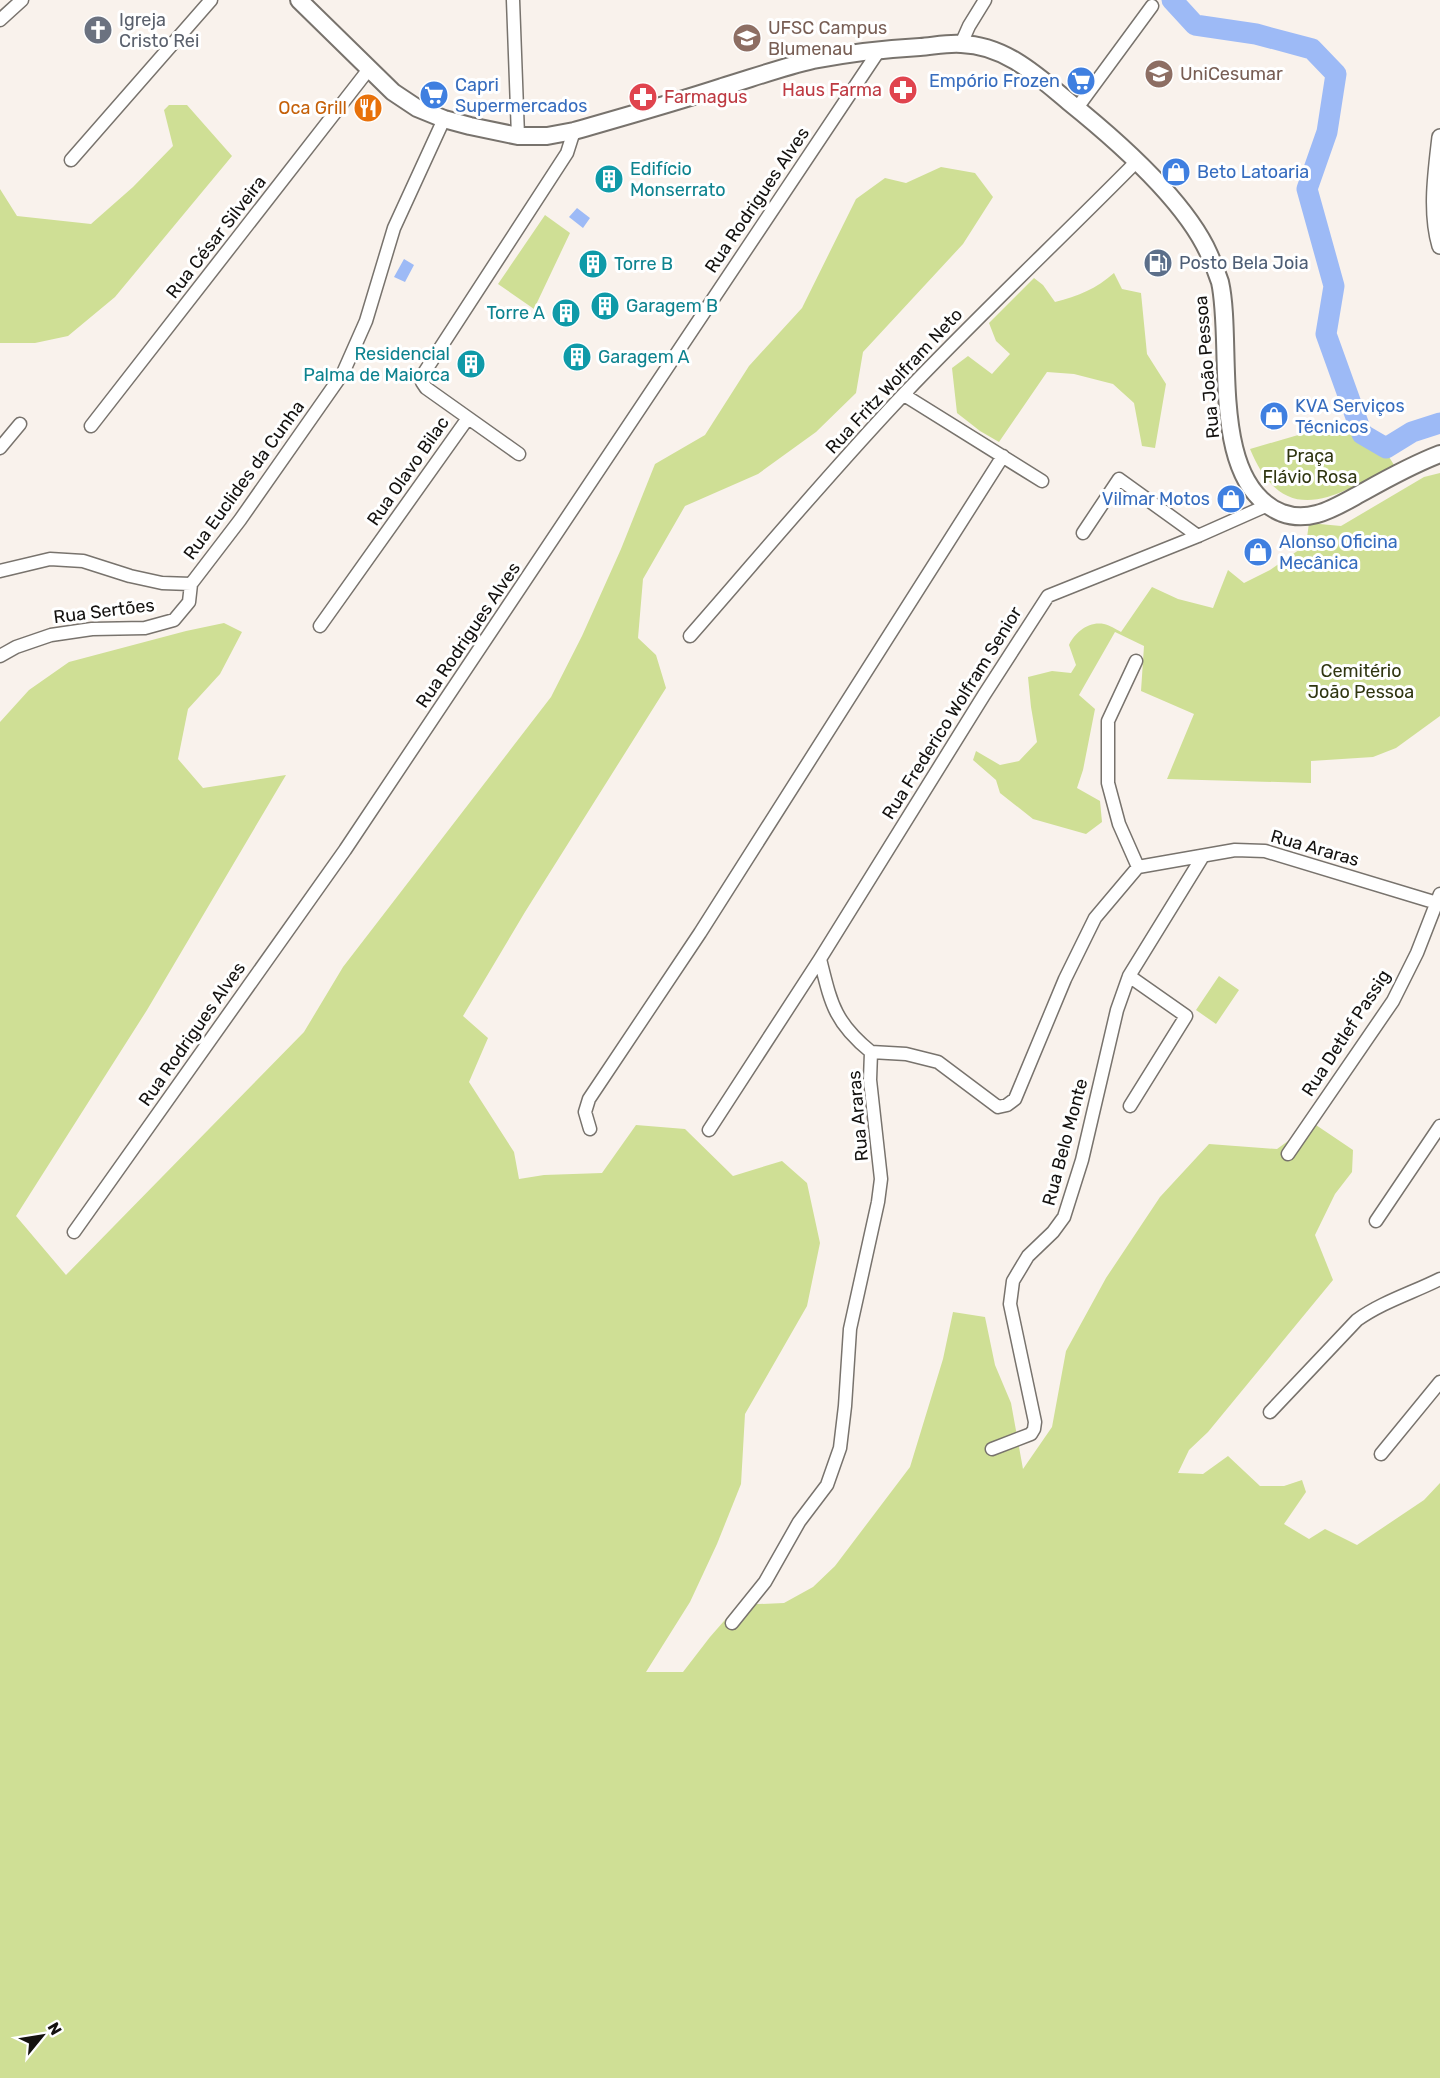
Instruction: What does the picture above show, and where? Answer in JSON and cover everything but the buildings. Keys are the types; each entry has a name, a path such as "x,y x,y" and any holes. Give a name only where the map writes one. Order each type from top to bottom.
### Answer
{"main road":[{"name":"Rua João Pessoa","path":"307,3 369,69 402,99 444,119 518,136 547,136 574,131 803,63 880,49 961,44 999,53 1021,63 1077,108 1136,162 1186,216 1209,253 1220,282 1230,434 1244,475 1255,492 1268,505 1282,514 1300,517 1318,514 1407,468 1440,454"}],"street":[{"path":"0,20 22,0"},
{"path":"71,160 211,0"},
{"path":"513,0 518,136"},
{"path":"961,44 985,0"},
{"path":"1077,108 1152,6"},
{"name":"Rua Rodrigues Alves","path":"74,1232 345,850 880,49"},
{"name":"Rua César Silveira","path":"91,426 369,69"},
{"name":"Rua Euclides da Cunha","path":"0,570 50,559 83,561 130,576 162,583 191,584 240,520 343,373 366,321 394,228 444,119"},
{"name":"Rua Olavo Bilac","path":"320,626 468,418 426,388 422,376 567,153 574,131"},
{"path":"1440,137 1437,235 1440,246"},
{"name":"Rua Fritz Wolfram Neto","path":"690,636 819,487 904,395 1004,291 1136,162"},
{"path":"904,395 1042,481"},
{"path":"468,418 519,454"},
{"path":"0,448 20,424"},
{"path":"590,1130 585,1112 589,1099 706,923 1003,456"},
{"path":"1083,533 1119,479 1198,536"},
{"name":"Rua Frederico Wolfram Senior","path":"709,1130 820,959 984,694 1048,596 1198,536 1268,505"},
{"path":"0,578 20,566"},
{"name":"Rua Sertões","path":"0,656 16,647 51,635 92,629 145,628 174,620 189,602 191,584"},
{"path":"1136,661 1108,721 1108,783 1119,824 1138,867"},
{"name":"Rua Araras","path":"732,1623 765,1582 799,1522 827,1485 840,1448 850,1329 879,1202 881,1179 870,1080 871,1052 906,1053 938,1062 998,1107 1007,1105 1015,1099 1065,979 1095,918 1138,867 1234,850 1265,851 1438,899"},
{"name":"Rua Belo Monte","path":"992,1449 1031,1434 1035,1429 1010,1304 1013,1281 1028,1256 1065,1217 1082,1160 1117,1010 1129,976 1203,856"},
{"name":"Rua Detlef Passig","path":"1288,1154 1393,1001 1417,953 1438,899"},
{"path":"820,959 832,1006 851,1036 871,1052"},
{"path":"1129,976 1186,1016 1130,1106"},
{"path":"1376,1221 1440,1126"},
{"path":"1270,1412 1357,1320 1374,1308 1440,1279"},
{"path":"1381,1454 1440,1382"}],"green space":[{"path":"169,105 187,105 232,156 115,297 68,336 35,343 0,343 0,189 17,216 91,224 133,187 173,146 164,110"},
{"path":"941,167 975,173 993,197 963,244 863,352 856,393 816,432 758,474 685,506 643,579 638,638 656,655 666,688 525,912 463,1016 488,1038 469,1082 514,1152 519,1179 544,1175 602,1173 636,1125 685,1129 733,1176 782,1161 807,1183 820,1243 807,1306 745,1414 741,1484 717,1544 690,1602 646,1672 683,1672 738,1605 784,1603 813,1587 835,1566 910,1467 943,1359 953,1312 985,1317 995,1365 1011,1403 1023,1469 1052,1427 1066,1351 1106,1278 1160,1197 1209,1144 1277,1149 1313,1123 1353,1150 1352,1172 1335,1194 1315,1235 1333,1280 1208,1432 1189,1450 1178,1473 1203,1474 1228,1456 1260,1486 1284,1486 1302,1480 1306,1492 1284,1524 1309,1539 1325,1529 1357,1545 1424,1500 1440,1483 1440,2078 0,2078 0,722 29,690 69,662 224,623 242,632 220,674 188,709 178,759 203,788 286,775 147,1010 16,1216 66,1275 304,1032 343,967 551,697 582,636 621,549 655,464 705,435 749,366 802,308 856,199 885,178 906,183"},
{"path":"545,215 570,233 534,309 498,284"},
{"path":"1114,273 1122,289 1141,293 1147,354 1166,384 1155,448 1142,446 1134,403 1113,384 1074,374 1047,372 999,442 957,413 952,368 968,356 992,374 1010,354 996,341 989,323 1034,278 1043,285 1055,302 1086,291"},
{"name":"Praça Flávio Rosa","path":"1346,421 1367,445 1386,452 1394,465 1332,496 1313,500 1295,499 1279,491 1264,475 1250,449"},
{"name":"Cemitério João Pessoa","path":"1440,473 1440,716 1396,748 1373,757 1311,761 1311,783 1167,779 1194,714 1141,691 1144,646 1115,632 1079,695 1095,709 1083,770 1077,788 1100,801 1102,822 1086,834 1033,819 1000,793 996,780 973,760 976,751 1000,765 1019,761 1037,742 1028,677 1052,671 1071,673 1076,665 1069,645 1083,628 1093,624 1104,624 1121,632 1152,587 1178,599 1213,608 1228,570 1244,583 1270,570 1306,545 1309,523 1341,526 1424,477"},
{"path":"1219,976 1239,990 1216,1024 1196,1010"}],"water":[{"path":"577,208 590,218 583,228 569,217"},
{"path":"404,259 414,265 405,282 394,277"}],"waterway":[{"path":"1172,0 1195,25 1256,34 1312,49 1336,74 1327,132 1307,189 1334,286 1326,334 1362,434 1386,448 1412,432 1440,423"}],"place":[{"name":"Igreja Cristo Rei","path":"98,30"},
{"name":"UFSC Campus Blumenau","path":"747,38"},
{"name":"UniCesumar","path":"1159,74"},
{"name":"Empório Frozen","path":"1081,81"},
{"name":"Haus Farma","path":"903,90"},
{"name":"Capri Supermercados","path":"434,95"},
{"name":"Farmagus","path":"643,97"},
{"name":"Oca Grill","path":"368,108"},
{"name":"Beto Latoaria","path":"1176,172"},
{"name":"Edifício Monserrato","path":"609,179"},
{"name":"Posto Bela Joia","path":"1158,263"},
{"name":"Torre B","path":"593,264"},
{"name":"Garagem B","path":"605,306"},
{"name":"Torre A","path":"566,313"},
{"name":"Garagem A","path":"577,357"},
{"name":"Residencial Palma de Maiorca","path":"471,364"},
{"name":"KVA Serviços Técnicos","path":"1274,416"},
{"name":"Vilmar Motos","path":"1231,499"},
{"name":"Alonso Oficina Mecânica","path":"1258,552"}]}
